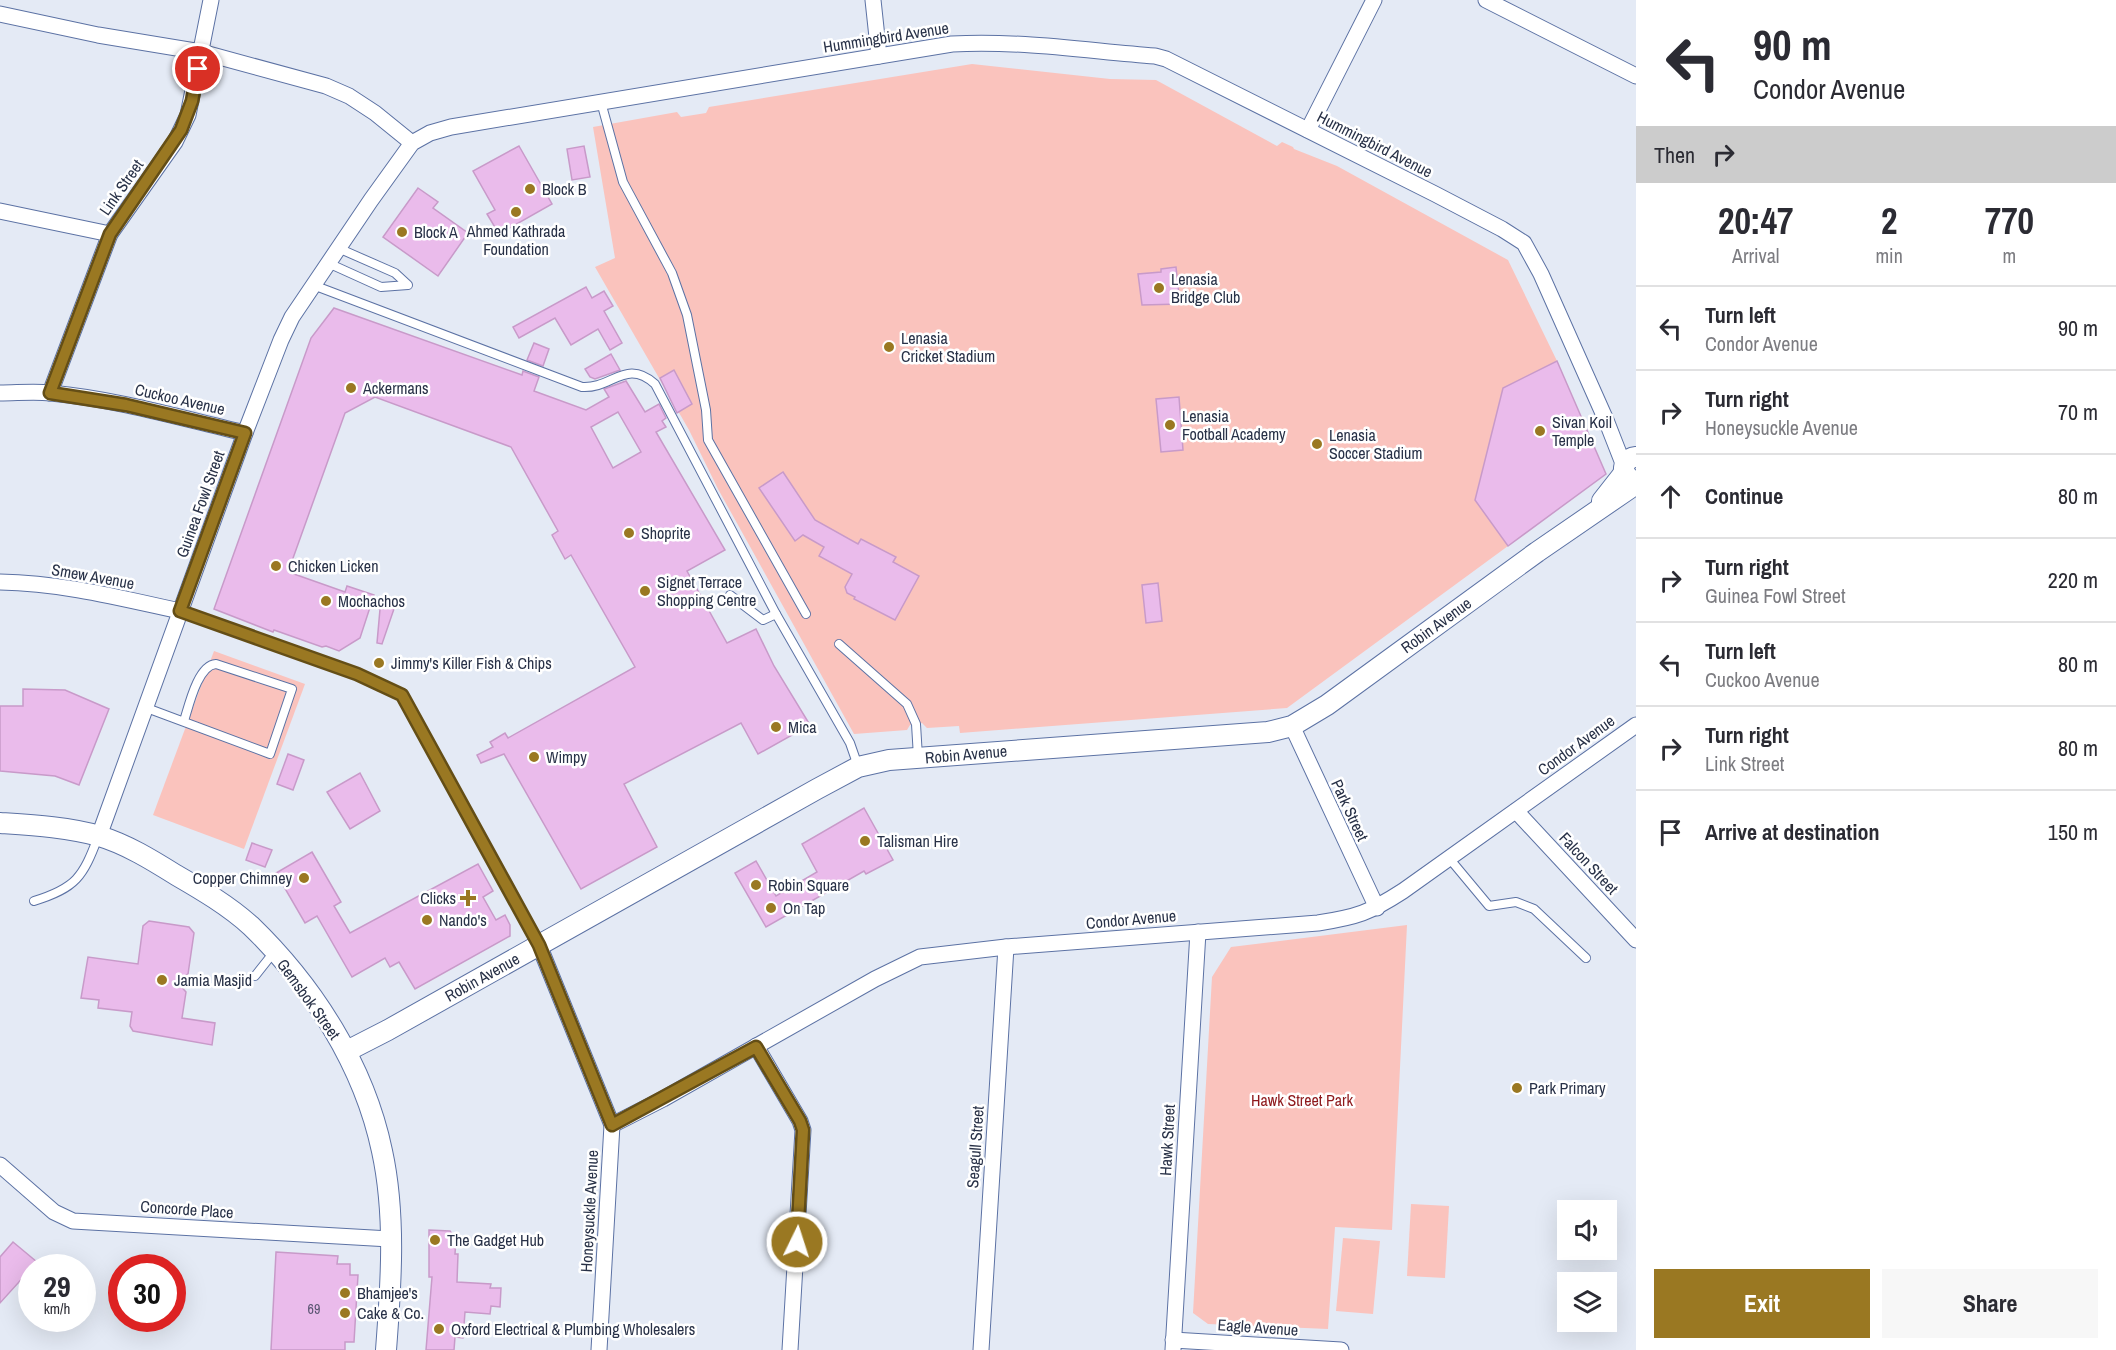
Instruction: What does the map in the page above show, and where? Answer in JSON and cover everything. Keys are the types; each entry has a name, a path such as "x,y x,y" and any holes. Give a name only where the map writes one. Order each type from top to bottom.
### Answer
{"street":[{"name":"Link Street","path":"50,393 110,234 181,130 192,101 211,0"},
{"path":"873,0 879,56"},
{"path":"1308,130 1374,0"},
{"path":"1486,0 1636,76"},
{"path":"0,14 98,35 201,52 326,86 349,96 375,113 412,143"},
{"name":"Hummingbird Avenue","path":"412,143 430,133 451,127 879,56 972,43 1155,56 1200,75 1502,229 1524,243 1541,274 1610,430 1632,470"},
{"name":"Guinea Fowl Street","path":"99,836 280,340 313,285 412,143"},
{"path":"0,211 110,234"},
{"name":"Cuckoo Avenue","path":"0,393 50,393 126,405 245,433"},
{"name":"Robin Avenue","path":"347,1051 858,767 877,762 918,758 1269,732 1292,726 1327,705 1591,514 1610,504 1632,470"},
{"name":"Smew Avenue","path":"0,582 57,586 106,594 180,611"},
{"name":"Condor Avenue","path":"612,1125 906,962 920,957 1006,947 1356,917 1377,908 1636,725"},
{"name":"Park Street","path":"1292,726 1377,908"},
{"name":"Falcon Street","path":"1516,811 1636,940"},
{"name":"Gemsbok Street","path":"0,823 38,826 99,836 132,850 213,897 250,926 327,1018 347,1051 363,1090 382,1149 390,1200 386,1350"},
{"name":"Hawk Street","path":"1173,1345 1198,932"},
{"name":"Honeysuckle Avenue","path":"539,945 612,1125 599,1350"},
{"name":"Seagull Street","path":"981,1350 1006,947"},
{"path":"756,1047 800,1121 803,1130 790,1350"},
{"name":"Concorde Place","path":"0,1165 54,1212 73,1221 390,1239"},
{"name":"Eagle Avenue","path":"1173,1345 1341,1350"}],"lane":[{"path":"601,102 623,182 672,273 687,315 706,410 708,440 806,614"},
{"path":"328,263 381,287 408,285 395,273 338,248"},
{"path":"313,285 582,387 594,388 622,374 634,372 646,376 655,384 776,615 850,743 858,767"},
{"path":"730,595 763,620 776,615"},
{"path":"180,611 357,674 402,695 539,945"},
{"path":"839,644 907,704 916,724 918,758"},
{"path":"144,708 270,754 292,689 211,664 200,676 184,721"},
{"path":"34,901 57,894 78,878 86,867 99,836"},
{"path":"1449,858 1490,906 1523,903 1534,909 1586,958"},
{"path":"255,976 274,952"}],"green space":[{"name":"Lenasia Cricket Stadium","path":"972,64 1110,79 1156,80 1277,146 1282,142 1337,166 1508,260 1557,361 1503,388 1475,500 1508,546 1287,708 960,733 959,726 927,728 922,723 910,725 907,730 854,734 718,489 689,430 595,267 615,258 593,127 677,112 681,117 706,113 709,107"},
{"path":"214,651 305,684 244,849 153,815"},
{"name":"Hawk Street Park","path":"1407,925 1392,1230 1335,1227 1328,1329 1208,1324 1193,1313 1212,977 1231,947"},
{"path":"1411,1204 1449,1206 1445,1278 1407,1276"},
{"path":"1343,1238 1380,1241 1373,1314 1336,1311"}],"building":[{"name":"Block B","path":"519,146 552,204 499,234 487,214 495,210 473,171"},
{"path":"584,146 590,177 572,180 567,149"},
{"name":"Block A","path":"418,188 438,202 433,208 468,233 438,276 383,237"},
{"name":"Lenasia Bridge Club","path":"1176,267 1180,304 1142,305 1138,274 1161,272 1161,269"},
{"path":"586,287 592,298 604,291 613,306 604,311 622,343 610,350 598,329 571,345 555,318 519,338 513,327"},
{"name":"Signet Terrace Shopping Centre","path":"334,308 522,375 523,371 539,377 534,391 586,410 609,397 604,389 626,381 645,412 659,404 666,418 662,421 666,427 656,432 725,550 687,571 727,643 756,629 774,666 810,725 758,754 741,723 624,784 657,847 581,889 504,754 481,763 477,755 493,747 490,742 505,733 508,738 635,667 571,555 565,559 552,535 558,531 511,447 375,397 345,413 292,561 298,563 294,574 345,592 347,586 374,595 360,638 339,651 274,630 273,632 214,609 311,338","holes":["618,412 641,452 613,468 591,427"]},
{"path":"534,343 549,349 543,366 527,360"},
{"path":"611,354 620,370 595,379 590,377 585,369"},
{"name":"Sivan Koil Temple","path":"1557,361 1606,474 1508,546 1475,500 1503,388"},
{"path":"674,370 692,404 677,413 660,378"},
{"name":"Lenasia Football Academy","path":"1179,397 1183,450 1161,452 1156,399"},
{"path":"783,472 815,520 858,544 861,539 896,557 893,562 919,576 895,620 847,593 845,587 852,574 819,556 824,547 803,535 795,541 759,488"},
{"path":"1158,583 1162,621 1146,623 1142,585"},
{"path":"381,598 396,603 382,644 377,643"},
{"path":"23,689 65,690 109,709 79,785 55,776 0,771 0,706 23,706"},
{"path":"288,754 304,760 293,790 277,784"},
{"path":"360,773 380,811 350,829 327,792"},
{"path":"864,808 893,860 866,874 864,871 766,927 735,873 756,861 776,896 817,872 802,844"},
{"path":"252,843 272,850 265,867 246,860"},
{"path":"312,852 341,902 334,906 350,933 478,864 493,891 483,897 496,920 505,915 510,925 510,936 415,989 399,962 390,967 385,958 352,977 317,916 305,923 276,873"},
{"path":"149,921 189,927 194,933 188,974 176,981 186,992 182,1018 215,1023 212,1045 133,1031 130,1026 132,1012 98,1008 99,1000 81,998 88,957 138,964 143,926"},
{"path":"429,1230 450,1231 456,1239 457,1282 491,1284 490,1288 501,1288 500,1307 491,1306 490,1314 465,1312 463,1338 455,1337 454,1350 426,1350 432,1277 429,1277"},
{"path":"13,1242 27,1254 18,1254 18,1283 0,1303 0,1257"},
{"path":"276,1252 338,1256 337,1264 350,1264 350,1275 358,1275 354,1342 345,1342 345,1350 271,1350"}],"place":[{"name":"Block B","path":"530,189"},
{"name":"Ahmed Kathrada Foundation","path":"516,212"},
{"name":"Block A","path":"402,232"},
{"name":"Lenasia Bridge Club","path":"1159,288"},
{"name":"Lenasia Cricket Stadium","path":"889,347"},
{"name":"Ackermans","path":"351,388"},
{"name":"Lenasia Football Academy","path":"1170,425"},
{"name":"Sivan Koil Temple","path":"1540,431"},
{"name":"Lenasia Soccer Stadium","path":"1317,444"},
{"name":"Shoprite","path":"629,533"},
{"name":"Chicken Licken","path":"276,566"},
{"name":"Signet Terrace Shopping Centre","path":"645,591"},
{"name":"Mochachos","path":"326,601"},
{"name":"Jimmy's Killer Fish & Chips","path":"379,663"},
{"name":"Mica","path":"776,727"},
{"name":"Wimpy","path":"534,757"},
{"name":"Talisman Hire","path":"865,841"},
{"name":"Copper Chimney","path":"304,878"},
{"name":"Robin Square","path":"756,885"},
{"name":"Clicks","path":"468,898"},
{"name":"On Tap","path":"771,908"},
{"name":"Nando's","path":"427,920"},
{"name":"Jamia Masjid","path":"162,980"},
{"name":"Park Primary","path":"1517,1088"},
{"name":"The Gadget Hub","path":"435,1240"},
{"name":"Bhamjee's","path":"345,1293"},
{"name":"Cake & Co.","path":"345,1313"},
{"name":"Oxford Electrical & Plumbing Wholesalers","path":"439,1329"}],"route":[{"path":"198,69 188,115 175,142 110,234 50,393 126,405 245,433 180,611 357,674 402,695 539,945 612,1125 756,1047 800,1121 803,1130 797,1242"}]}
